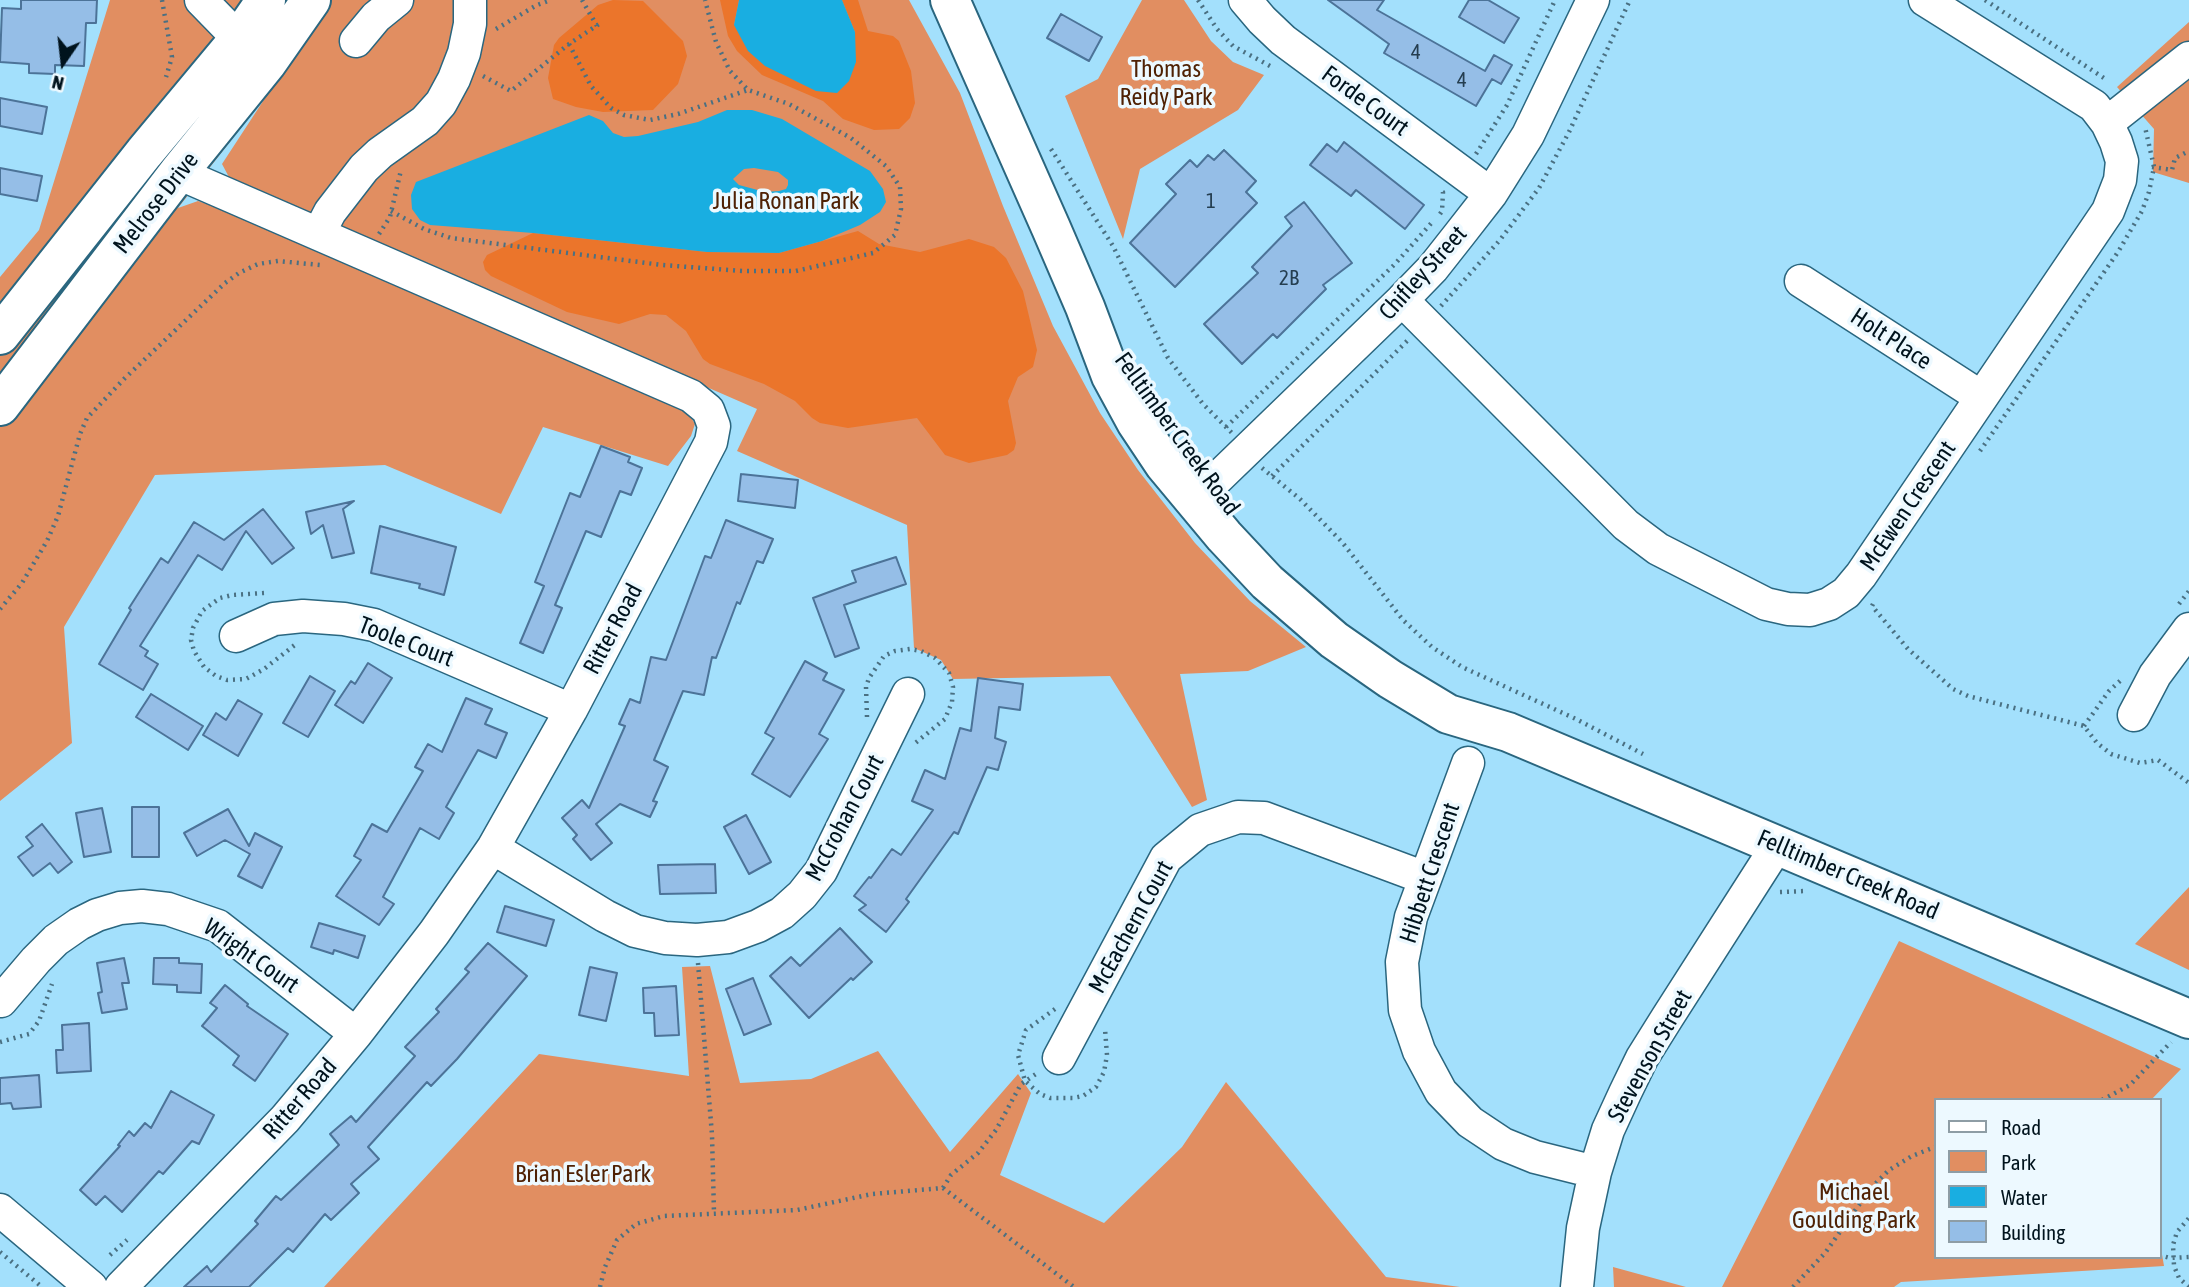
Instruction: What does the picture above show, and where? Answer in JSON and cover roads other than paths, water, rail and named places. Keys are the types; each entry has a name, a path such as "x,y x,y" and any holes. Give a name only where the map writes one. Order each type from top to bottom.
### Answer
{"main road":[{"name":"Melrose Drive","path":"0,406 178,173 253,51 267,0"},
{"name":"Melrose Drive","path":"0,335 144,153 311,0"},
{"name":"Felltimber Creek Road","path":"950,0 1005,120 1085,307 1111,376 1136,422 1164,464 1256,539 1307,588 1350,624 1387,652 1465,698 1508,732 2187,1018"},
{"path":"144,153 178,173"}],"street":[{"path":"201,0 253,51"},
{"path":"356,41 376,17 397,0"},
{"path":"319,233 330,212 364,169 380,153 425,121 441,103 464,53 470,24 470,0"},
{"name":"Forde Court","path":"1245,0 1267,26 1454,184 1492,194"},
{"name":"Chifley Street","path":"1202,494 1236,439 1402,300 1433,268 1492,194 1533,125 1593,0"},
{"path":"1925,0 2094,106 2107,123 2189,58"},
{"name":"McEwen Crescent","path":"1402,300 1626,525 1658,549 1744,594 1766,604 1810,610 1829,604 1846,593 1858,579 2108,211 2118,187 2122,161 2107,123"},
{"name":"Ritter Road","path":"121,1287 285,1119 356,1034 434,933 493,848 571,710 711,442 715,426 708,410 691,396 178,173"},
{"name":"Holt Place","path":"1801,281 1982,397"},
{"name":"Toole Court","path":"236,636 274,619 303,616 364,623 387,630 571,710"},
{"path":"2134,715 2155,675 2189,629"},
{"name":"McCrohan Court","path":"493,848 605,916 635,931 665,938 697,956 728,937 758,926 782,913 807,890 821,871 908,694"},
{"name":"Hibbett Crescent","path":"1468,763 1411,917 1402,962 1405,1010 1419,1051 1441,1092 1470,1122 1503,1144 1535,1157 1595,1172"},
{"name":"McEachern Court","path":"1059,1058 1166,858 1200,830 1238,817 1264,818 1425,878"},
{"name":"Stevenson Street","path":"1577,1287 1583,1228 1595,1172 1608,1130 1643,1058 1777,846"},
{"name":"Wright Court","path":"1,1001 56,940 79,924 97,915 142,906 177,911 218,926 356,1034"},
{"path":"0,1210 91,1287"}],"water":[{"path":"739,0 842,0 855,32 856,62 849,81 837,93 816,91 765,66 748,51 734,25"},
{"path":"727,110 752,110 782,119 870,171 883,189 886,202 880,212 860,225 822,241 779,253 707,252 430,225 420,220 412,209 411,195 416,182 589,115 603,121 613,133 624,137 698,122","holes":["744,169 778,172 788,180 786,189 779,191 765,192 739,185 733,179"]}],"park label":[{"name":"Thomas Reidy Park","path":"1166,83"},
{"name":"Julia Ronan Park","path":"786,201"},
{"name":"Brian Esler Park","path":"583,1174"},
{"name":"Michael Goulding Park","path":"1854,1206"}]}
